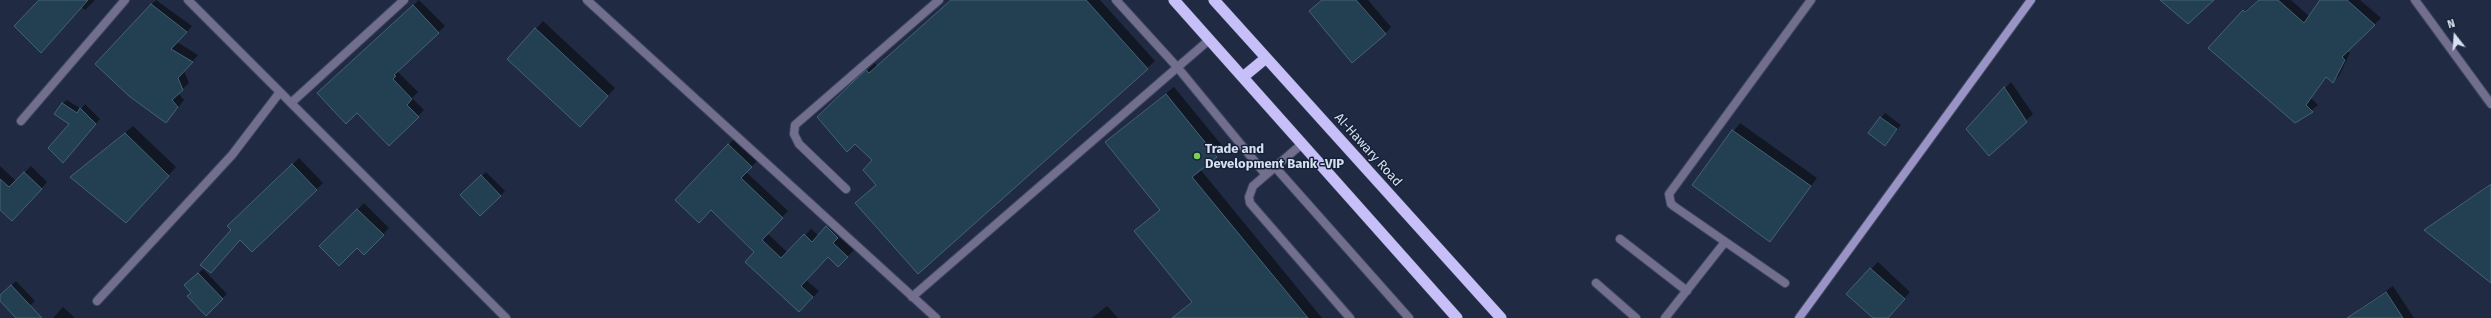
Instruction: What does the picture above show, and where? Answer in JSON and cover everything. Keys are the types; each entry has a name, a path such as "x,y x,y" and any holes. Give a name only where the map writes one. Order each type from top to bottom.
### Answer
{"highway":[{"path":"1174,0 1303,143 1457,318"},
{"name":"Al-Hawary Road","path":"1214,0 1501,318"},
{"path":"1243,77 1266,58"}],"main road":[{"path":"1799,318 2031,0"}],"street":[{"path":"21,121 125,0"},
{"path":"188,0 506,318"},
{"path":"291,103 404,0"},
{"path":"587,0 936,318"},
{"path":"846,189 799,144 794,134 795,125 939,0"},
{"path":"1116,0 1178,68 1266,174"},
{"path":"1785,283 1674,207 1669,199 1670,189 1812,0"},
{"path":"2415,0 2491,104"},
{"path":"912,297 1209,40"},
{"path":"98,301 232,155 280,92"},
{"path":"1303,143 1266,174 1250,191 1250,203 1350,318"},
{"path":"1275,167 1409,318"},
{"path":"1620,239 1687,291"},
{"path":"1665,318 1725,242"},
{"path":"1596,283 1636,318"}],"building":[{"path":"39,0 88,0 41,53 14,26"},
{"path":"951,0 1086,0 1148,69 918,274 855,203 876,185 863,170 872,160 855,144 847,152 817,117 866,70 869,73"},
{"path":"1322,0 1356,0 1386,34 1352,63 1309,11"},
{"path":"2160,0 2214,0 2188,24"},
{"path":"2259,0 2278,0 2304,23 2320,0 2347,0 2375,25 2342,57 2345,60 2333,83 2326,77 2306,105 2313,112 2295,123 2208,48 2243,10 2245,12"},
{"path":"151,4 187,32 171,49 193,62 178,78 183,90 172,100 178,107 166,123 129,96 95,64"},
{"path":"413,5 439,33 394,75 396,76 393,79 412,99 407,105 419,117 389,146 357,113 346,124 317,93"},
{"path":"535,28 608,96 580,127 507,59"},
{"path":"2004,87 2027,122 1989,156 1966,129"},
{"path":"1166,94 1217,157 1192,177 1308,318 1172,318 1192,302 1134,231 1160,210 1105,142"},
{"path":"62,103 77,113 80,108 96,124 63,163 48,148 69,124 54,114"},
{"path":"1880,117 1897,129 1885,146 1868,133"},
{"path":"1732,130 1811,186 1770,242 1692,185"},
{"path":"125,133 169,176 126,223 70,177"},
{"path":"728,144 752,167 741,178 783,218 762,240 781,258 804,234 812,242 826,226 838,238 833,243 848,257 838,267 828,257 801,286 813,297 799,312 745,262 754,252 711,210 699,223 675,200"},
{"path":"292,164 317,190 252,252 240,240 211,273 200,265 231,230 227,226"},
{"path":"24,172 42,189 12,221 0,210 0,179 9,187"},
{"path":"481,175 501,196 480,216 460,195"},
{"path":"2491,184 2491,283 2424,230"},
{"path":"357,209 384,235 364,255 357,248 339,266 319,246"},
{"path":"1870,268 1905,299 1888,318 1873,318 1846,294"},
{"path":"198,273 223,299 206,316 187,296 191,293 184,285"},
{"path":"11,285 42,318 16,318 0,301 0,295"},
{"path":"2386,292 2403,318 2347,318"}],"place":[{"name":"Trade and Development Bank -VIP","path":"1197,156"}]}
